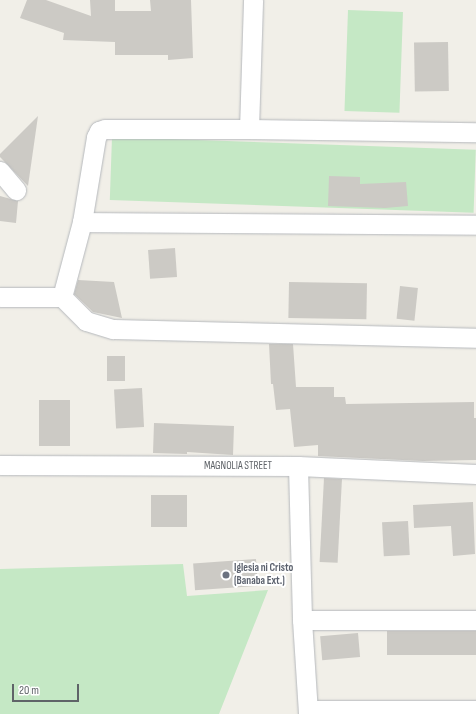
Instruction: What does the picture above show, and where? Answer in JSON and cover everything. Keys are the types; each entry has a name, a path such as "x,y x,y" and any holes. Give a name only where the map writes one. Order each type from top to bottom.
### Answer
{"street":[{"path":"249,129 253,0"},
{"path":"62,297 82,222 96,136 99,131 105,129 249,129 476,132"},
{"path":"0,172 16,190"},
{"path":"82,222 476,225"},
{"path":"0,297 62,297 86,321 112,329 476,338"},
{"name":"MAGNOLIA STREET","path":"0,465 298,466 476,474"},
{"path":"298,466 302,620 308,712 476,710"},
{"path":"302,620 476,620"}],"green space":[{"path":"348,10 403,12 399,113 344,111"},
{"path":"112,137 476,150 474,213 110,200"},
{"path":"183,564 187,596 268,590 219,714 0,714 0,569"}],"building":[{"path":"27,0 46,0 91,16 90,0 115,0 115,11 151,11 150,0 191,0 193,58 168,60 168,55 115,55 115,42 63,40 64,33 20,18"},
{"path":"448,42 449,91 415,92 414,43"},
{"path":"38,116 28,186 0,157 0,154"},
{"path":"329,176 360,177 360,184 406,182 408,206 385,208 328,206"},
{"path":"0,196 18,201 16,223 0,221"},
{"path":"175,248 177,277 150,279 148,250"},
{"path":"78,280 114,282 122,318 93,312 74,294"},
{"path":"289,282 367,283 366,319 288,318"},
{"path":"400,286 418,288 414,321 397,319"},
{"path":"269,344 293,344 296,387 334,387 334,397 345,397 346,404 474,402 474,418 476,418 476,460 423,461 318,456 318,445 294,447 290,409 276,410 273,384 271,384"},
{"path":"107,356 125,356 125,381 107,381"},
{"path":"142,388 144,427 116,428 114,389"},
{"path":"39,400 70,400 70,446 39,446"},
{"path":"154,423 234,426 233,455 187,452 187,454 153,453"},
{"path":"324,478 342,479 338,563 320,562"},
{"path":"151,495 187,495 187,527 151,527"},
{"path":"473,502 475,554 453,556 451,526 414,528 413,505"},
{"path":"408,521 410,555 384,556 382,522"},
{"name":"Iglesia ni Cristo (Banaba Ext.)","path":"256,559 258,586 195,590 193,563"},
{"path":"387,631 476,631 476,655 387,655"},
{"path":"358,633 360,657 322,660 320,636"}],"place":[{"name":"Iglesia ni Cristo (Banaba Ext.)","path":"226,575"}]}
